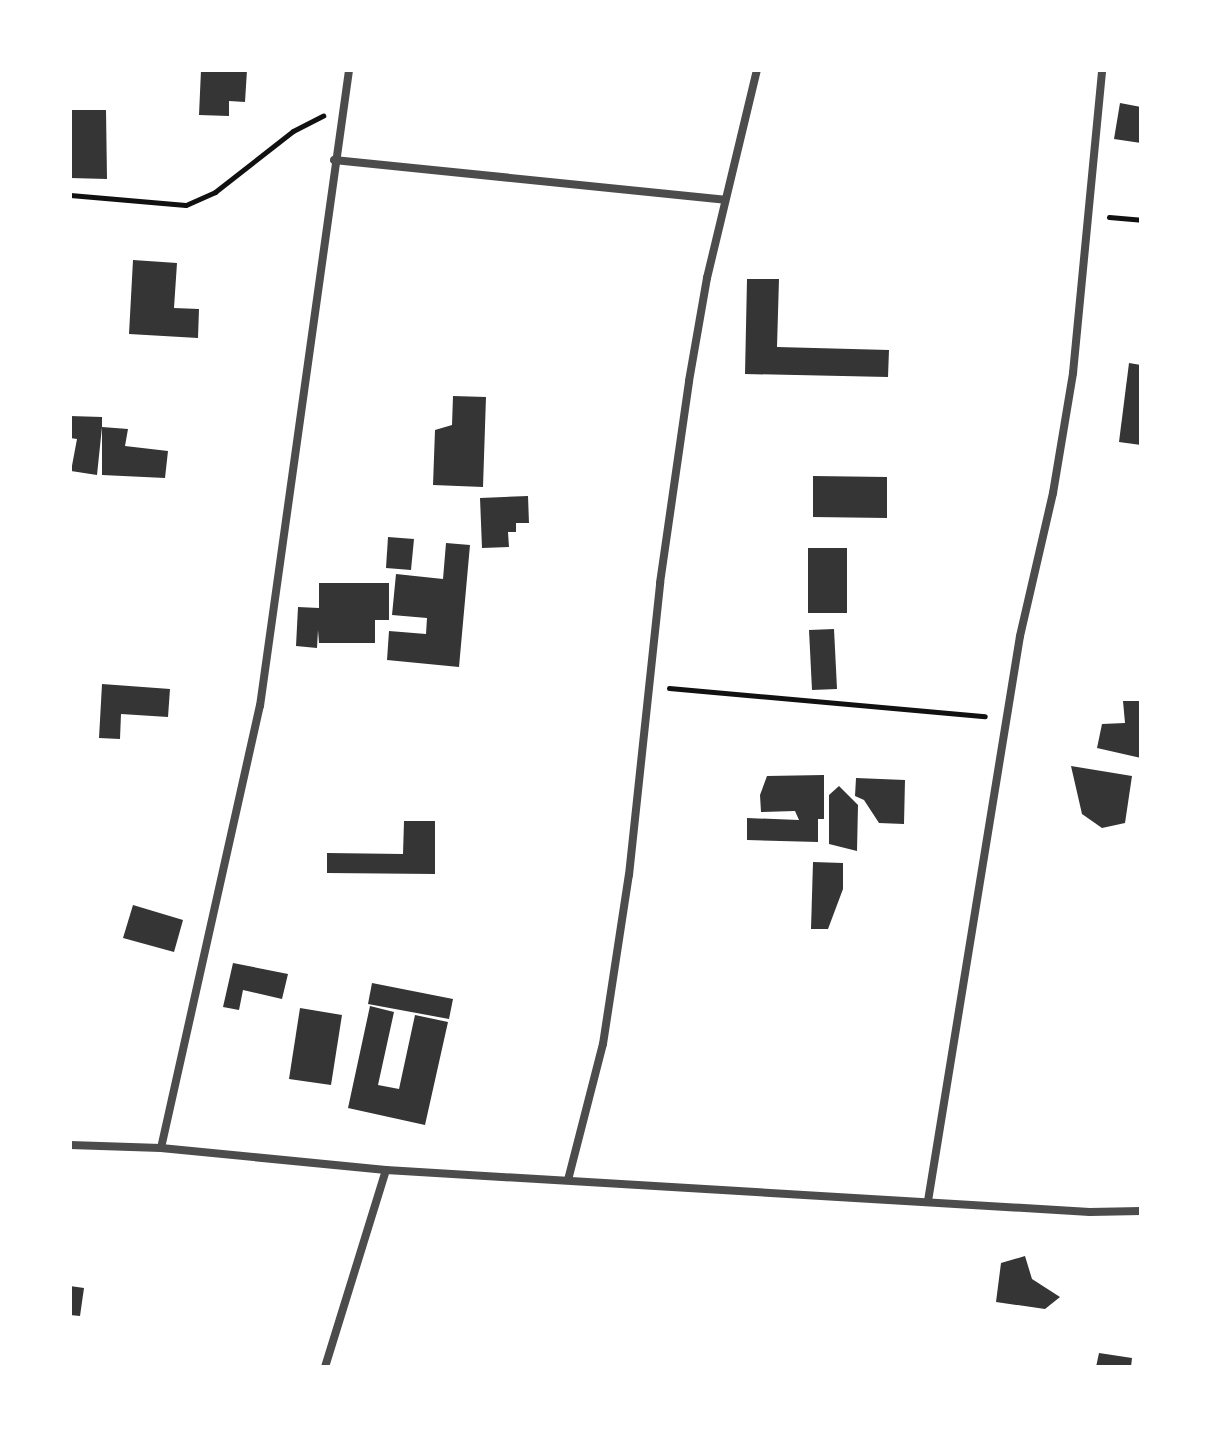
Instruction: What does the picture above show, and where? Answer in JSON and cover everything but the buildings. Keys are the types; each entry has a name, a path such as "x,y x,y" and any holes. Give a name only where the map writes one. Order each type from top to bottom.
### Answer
{"street":[{"path":"161,1148 260,706 341,107 349,70"},
{"path":"568,1180 603,1044 629,875 652,687 660,583 689,381 725,200 757,70"},
{"path":"928,1201 1023,622 1065,427 1102,70"},
{"path":"334,160 725,200"},
{"path":"70,1145 161,1148 386,1170 1090,1212 1141,1211"},
{"path":"325,1367 386,1170"}],"path":[{"path":"70,195 186,205 215,192 293,131 341,107"},
{"path":"1088,216 1141,220"},
{"path":"652,687 1007,718"}]}
